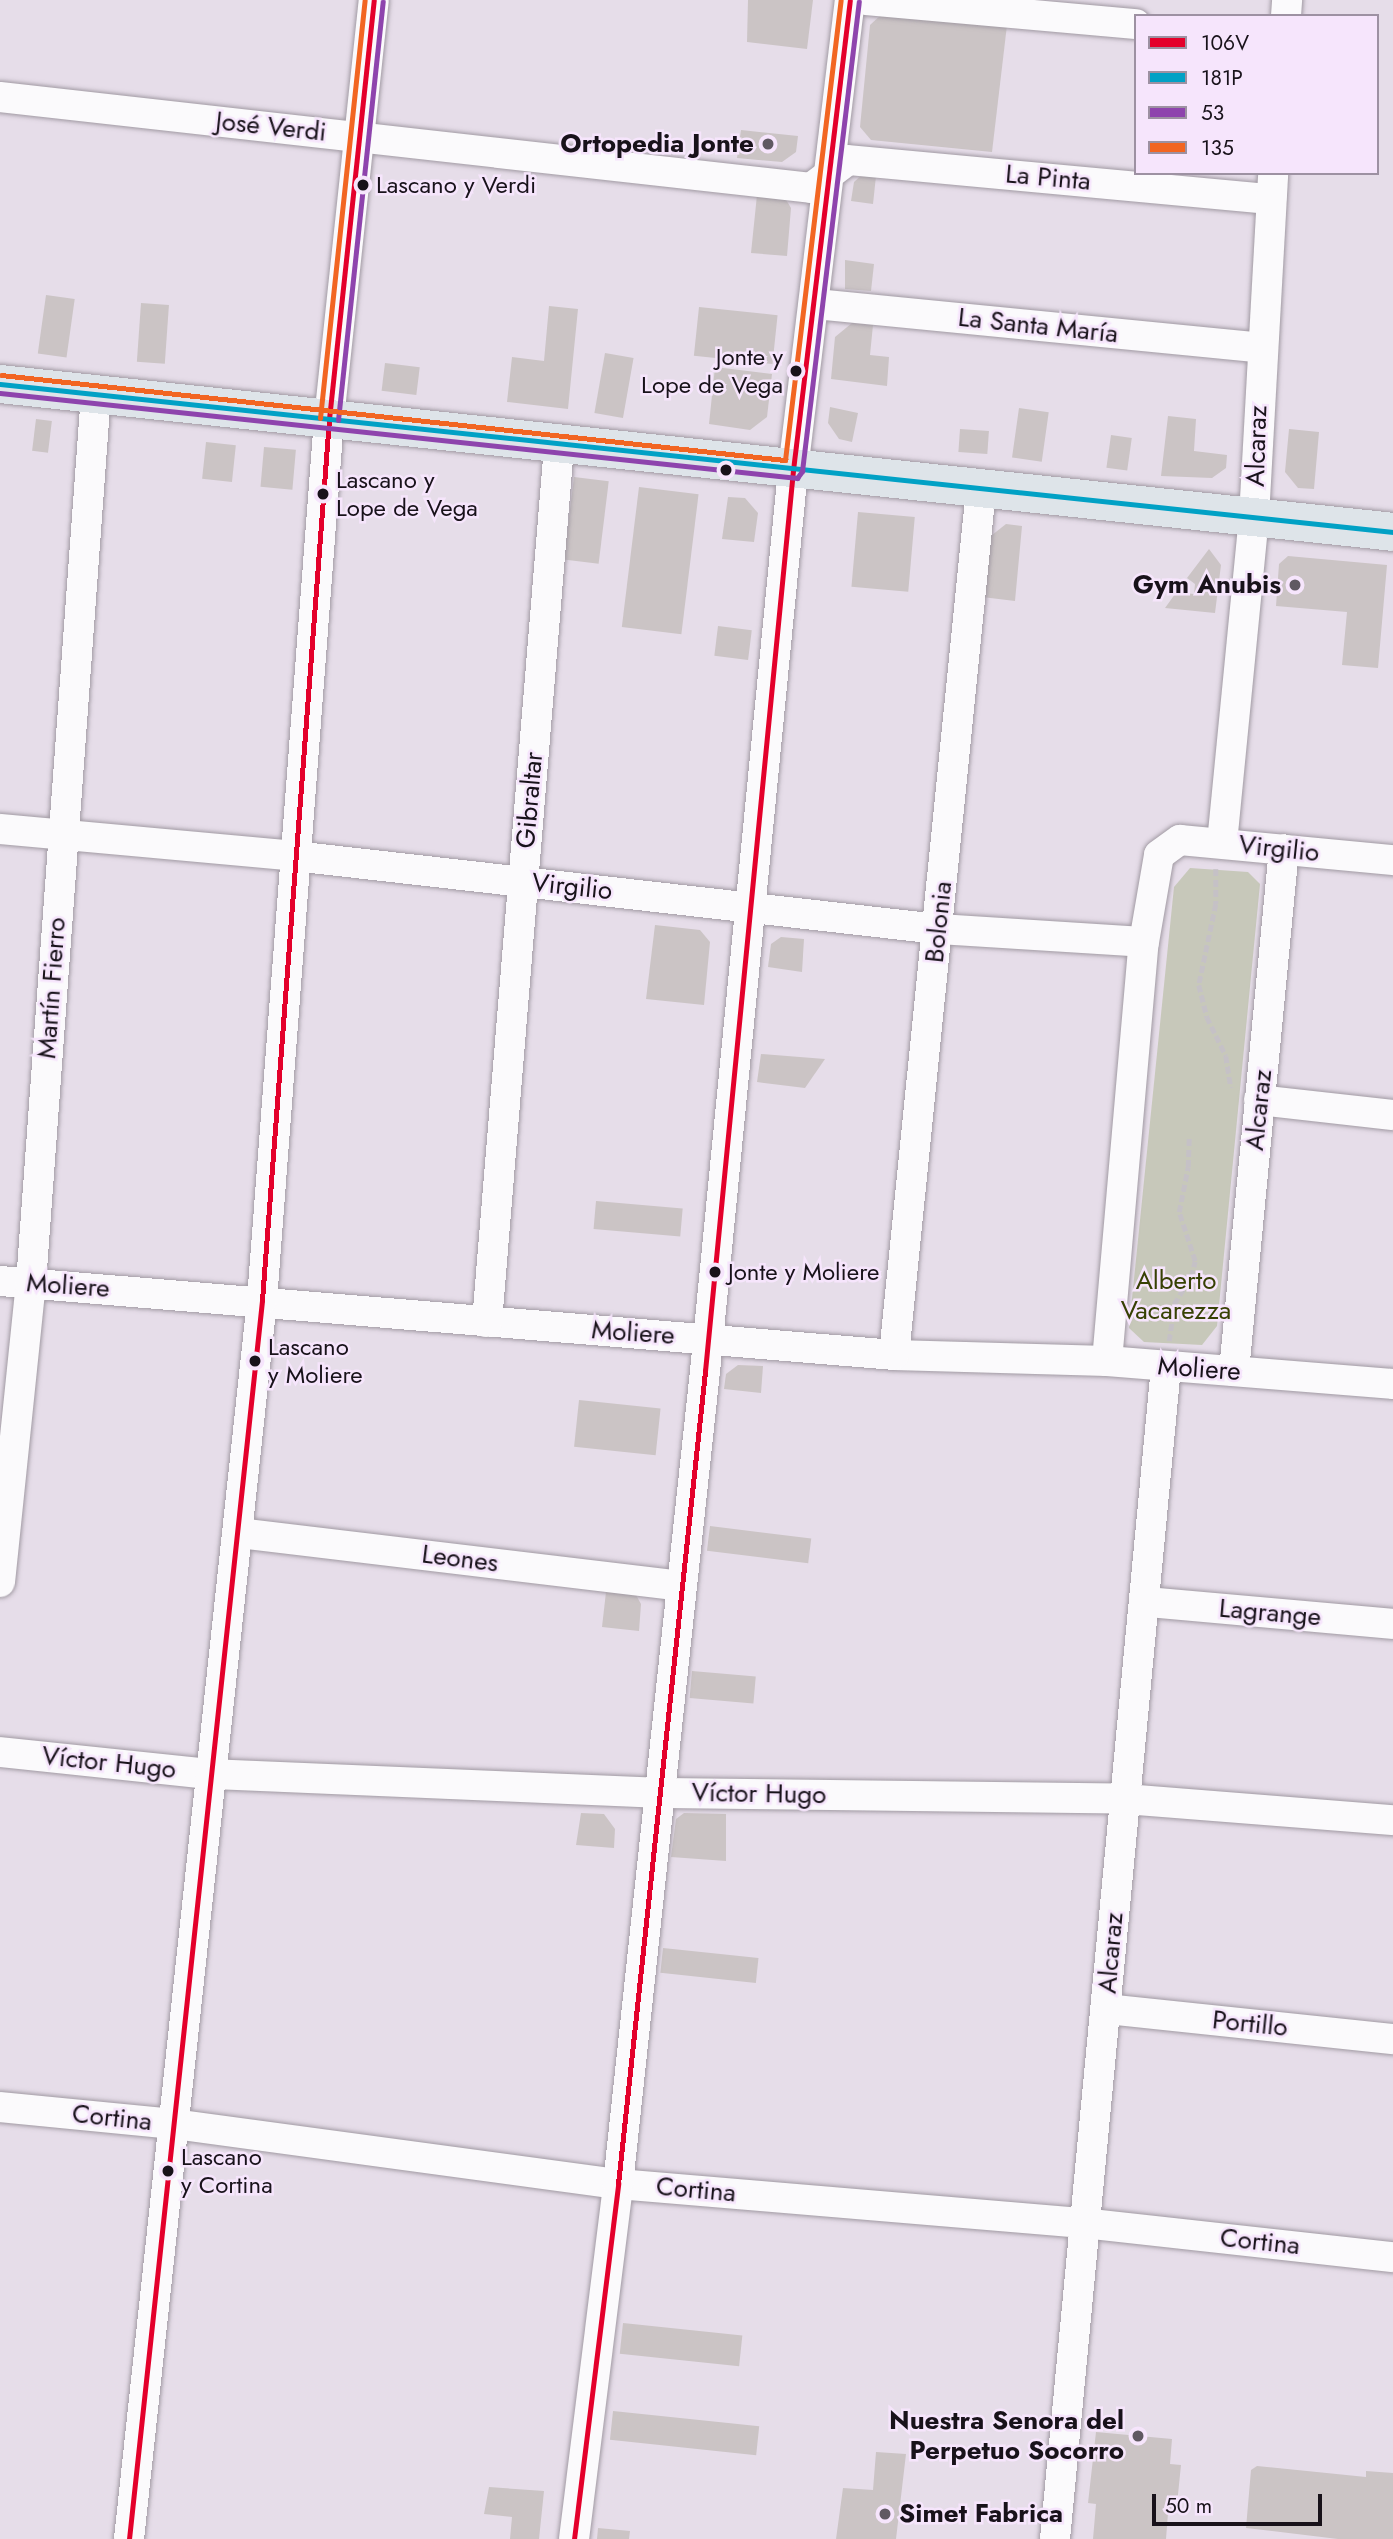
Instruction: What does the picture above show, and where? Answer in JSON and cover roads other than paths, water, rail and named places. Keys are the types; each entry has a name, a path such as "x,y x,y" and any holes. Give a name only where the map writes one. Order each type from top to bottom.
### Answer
{"main road":[{"path":"0,384 559,446 1393,533"}],"street":[{"path":"129,2539 262,1300 329,419 374,0"},
{"path":"574,2539 618,2184 660,1793 708,1339 747,906 793,470 850,0"},
{"path":"866,0 1134,24"},
{"name":"José Verdi","path":"0,97 811,188 829,173"},
{"name":"La Pinta","path":"829,173 848,160 1272,186"},
{"name":"Alcaraz","path":"1216,843 1254,517 1261,348 1272,186"},
{"name":"La Santa María","path":"815,304 1261,348"},
{"name":"Martín Fierro","path":"0,1582 31,1283 96,394"},
{"name":"Gibraltar","path":"487,1322 559,446"},
{"name":"Bolonia","path":"894,1354 981,490"},
{"name":"Virgilio","path":"0,829 294,856 938,929 1144,942 1155,865 1167,847 1180,840 1393,860"},
{"name":"Alcaraz","path":"1234,1371 1284,849"},
{"path":"1107,1361 1144,942"},
{"path":"1259,1101 1393,1115"},
{"name":"Moliere","path":"0,1281 262,1300 487,1322 894,1354 1107,1361 1393,1384"},
{"name":"Alcaraz","path":"1055,2539 1083,2223 1147,1602 1166,1367"},
{"name":"Leones","path":"238,1532 681,1586"},
{"name":"Lagrange","path":"1147,1602 1393,1624"},
{"name":"Víctor Hugo","path":"0,1752 211,1774 660,1793 1125,1799 1393,1820"},
{"name":"Portillo","path":"1106,2009 1393,2039"},
{"name":"Cortina","path":"0,2107 174,2124 618,2184 1083,2223 1393,2257"}],"place":[{"name":"Ortopedia Jonte","path":"768,144"},
{"name":"Lascano y Verdi","path":"363,185"},
{"name":"Jonte y Lope de Vega","path":"796,371"},
{"name":"Lascano y Lope de Vega","path":"323,494"},
{"name":"Gym Anubis","path":"1295,585"},
{"name":"Jonte y Moliere","path":"715,1272"},
{"name":"Lascano y Moliere","path":"255,1361"},
{"name":"Lascano y Cortina","path":"168,2171"},
{"name":"Nuestra Senora del Perpetuo Socorro","path":"1138,2436"},
{"name":"Simet Fabrica","path":"885,2514"}],"park label":[{"name":"Alberto Vacarezza","path":"1176,1296"}]}
